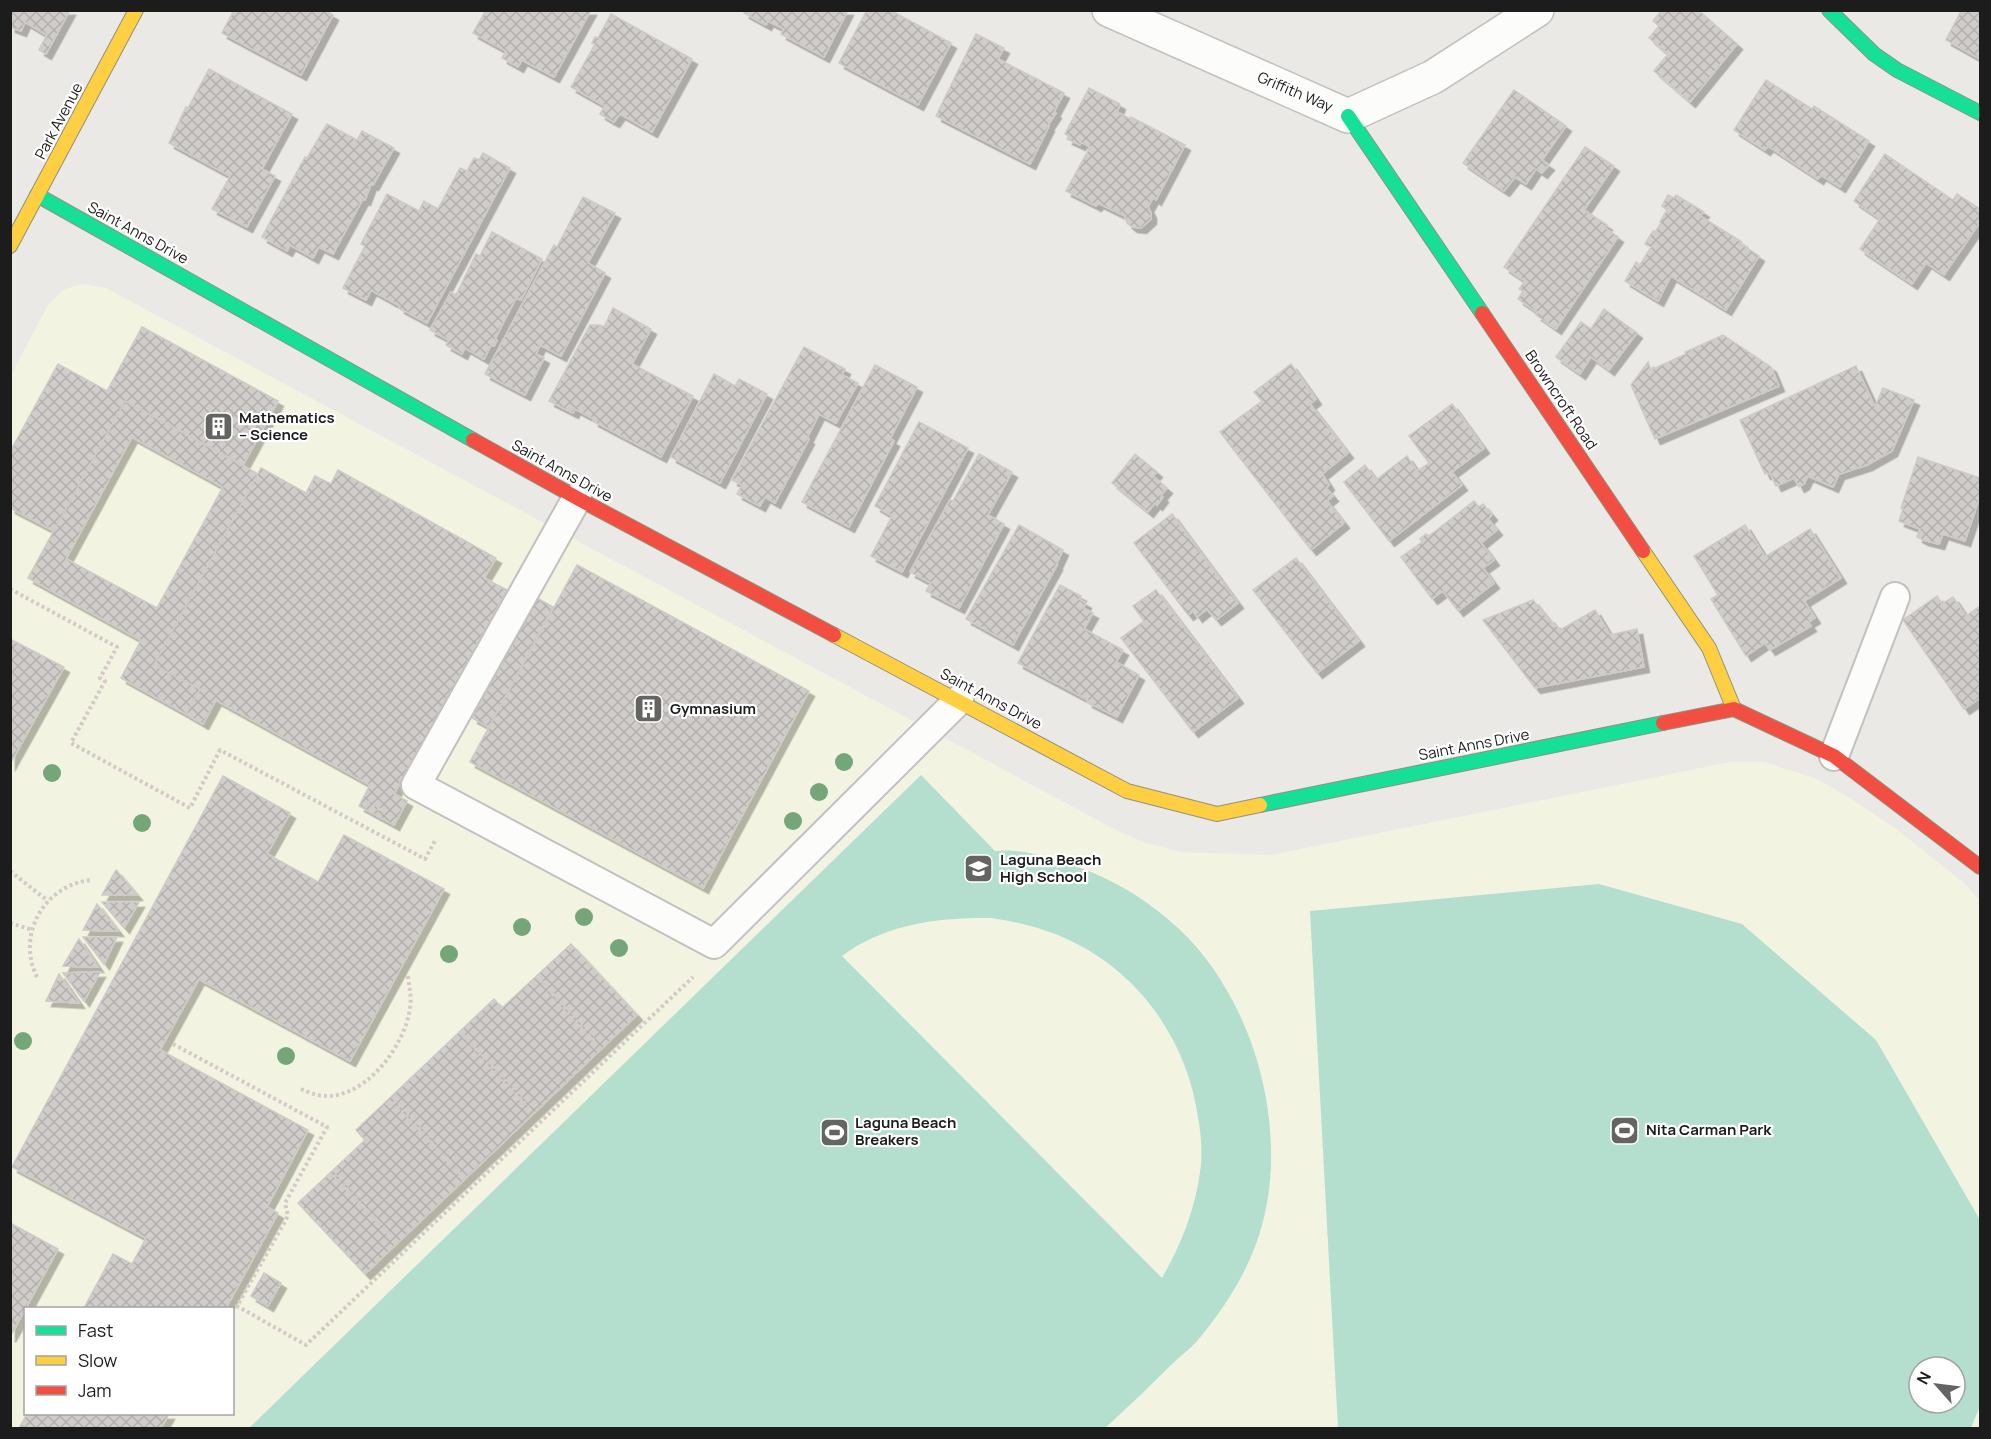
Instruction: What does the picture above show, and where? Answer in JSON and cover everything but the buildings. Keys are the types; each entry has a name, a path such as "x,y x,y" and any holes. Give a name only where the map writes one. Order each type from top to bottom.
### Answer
{"street":[{"name":"Park Avenue","path":"10,246 136,10"},
{"name":"Griffith Way","path":"1109,10 1348,116 1433,77 1537,10"},
{"path":"1829,10 1874,54 1897,70 1980,113"},
{"name":"Browncroft Road","path":"1348,116 1709,648 1734,709"},
{"name":"Saint Anns Drive","path":"37,195 577,498 1127,791 1216,814 1734,709"},
{"path":"1734,709 1834,756 1980,867"}],"lane":[{"path":"577,498 416,785 714,944 959,700"},
{"path":"1834,756 1895,597"}],"path":[{"path":"10,589 117,646 100,678 105,681 71,743 190,808 220,750 425,859 454,805"},
{"path":"10,871 48,901"},
{"path":"37,977 32,966 29,938 40,913 55,893 80,881 91,880"},
{"path":"10,923 33,930"},
{"path":"173,1044 327,1127 285,1203 288,1216 237,1306 306,1345 710,962 714,944"},
{"path":"301,1089 319,1096 330,1095 353,1090 373,1076 404,1032 410,1008 408,976"},
{"path":"540,980 596,1043"},
{"path":"463,1035 529,1107"},
{"path":"394,1101 460,1174"},
{"path":"334,1175 393,1238"}],"shaded area":[{"name":"Laguna Beach High School","path":"82,284 106,288 1120,832 1146,843 1181,852 1271,855 1730,762 1764,762 1815,778 1895,828 1964,883 1980,901 1980,1428 11,1428 11,375 48,305 65,289"}],"green space":[{"name":"Laguna Beach Breakers","path":"921,775 995,851 1026,852 1092,872 1131,892 1155,909 1178,928 1205,957 1228,991 1246,1029 1260,1069 1268,1111 1271,1152 1269,1193 1255,1247 1234,1290 1197,1341 1105,1428 249,1428","holes":["991,918 1050,932 1094,954 1118,971 1138,990 1156,1012 1171,1036 1192,1089 1198,1117 1201,1165 1195,1200 1186,1227 1162,1278 842,956 876,936 913,925 952,919"]},
{"name":"Nita Carman Park","path":"1599,884 1742,924 1876,1040 1980,1220 1980,1406 1971,1428 1338,1428 1310,911"}],"traffic: fast":[{"path":"1829,10 1874,54 1897,70 1980,113"},
{"path":"1348,116 1482,313"},
{"path":"37,195 473,440"},
{"path":"1260,805 1663,723"}],"traffic: slow":[{"path":"10,246 136,10"},
{"path":"1643,551 1709,648 1734,709"},
{"path":"834,635 1127,791 1217,814 1260,805"}],"traffic: jam":[{"path":"1482,313 1643,551"},
{"path":"473,440 834,635"},
{"path":"1663,723 1734,709 1834,756 1980,867"}],"place":[{"name":"Mathematics – Science","path":"218,427"},
{"name":"Gymnasium","path":"649,709"},
{"name":"Laguna Beach High School","path":"979,869"},
{"name":"Nita Carman Park","path":"1625,1130"},
{"name":"Laguna Beach Breakers","path":"834,1132"}]}
